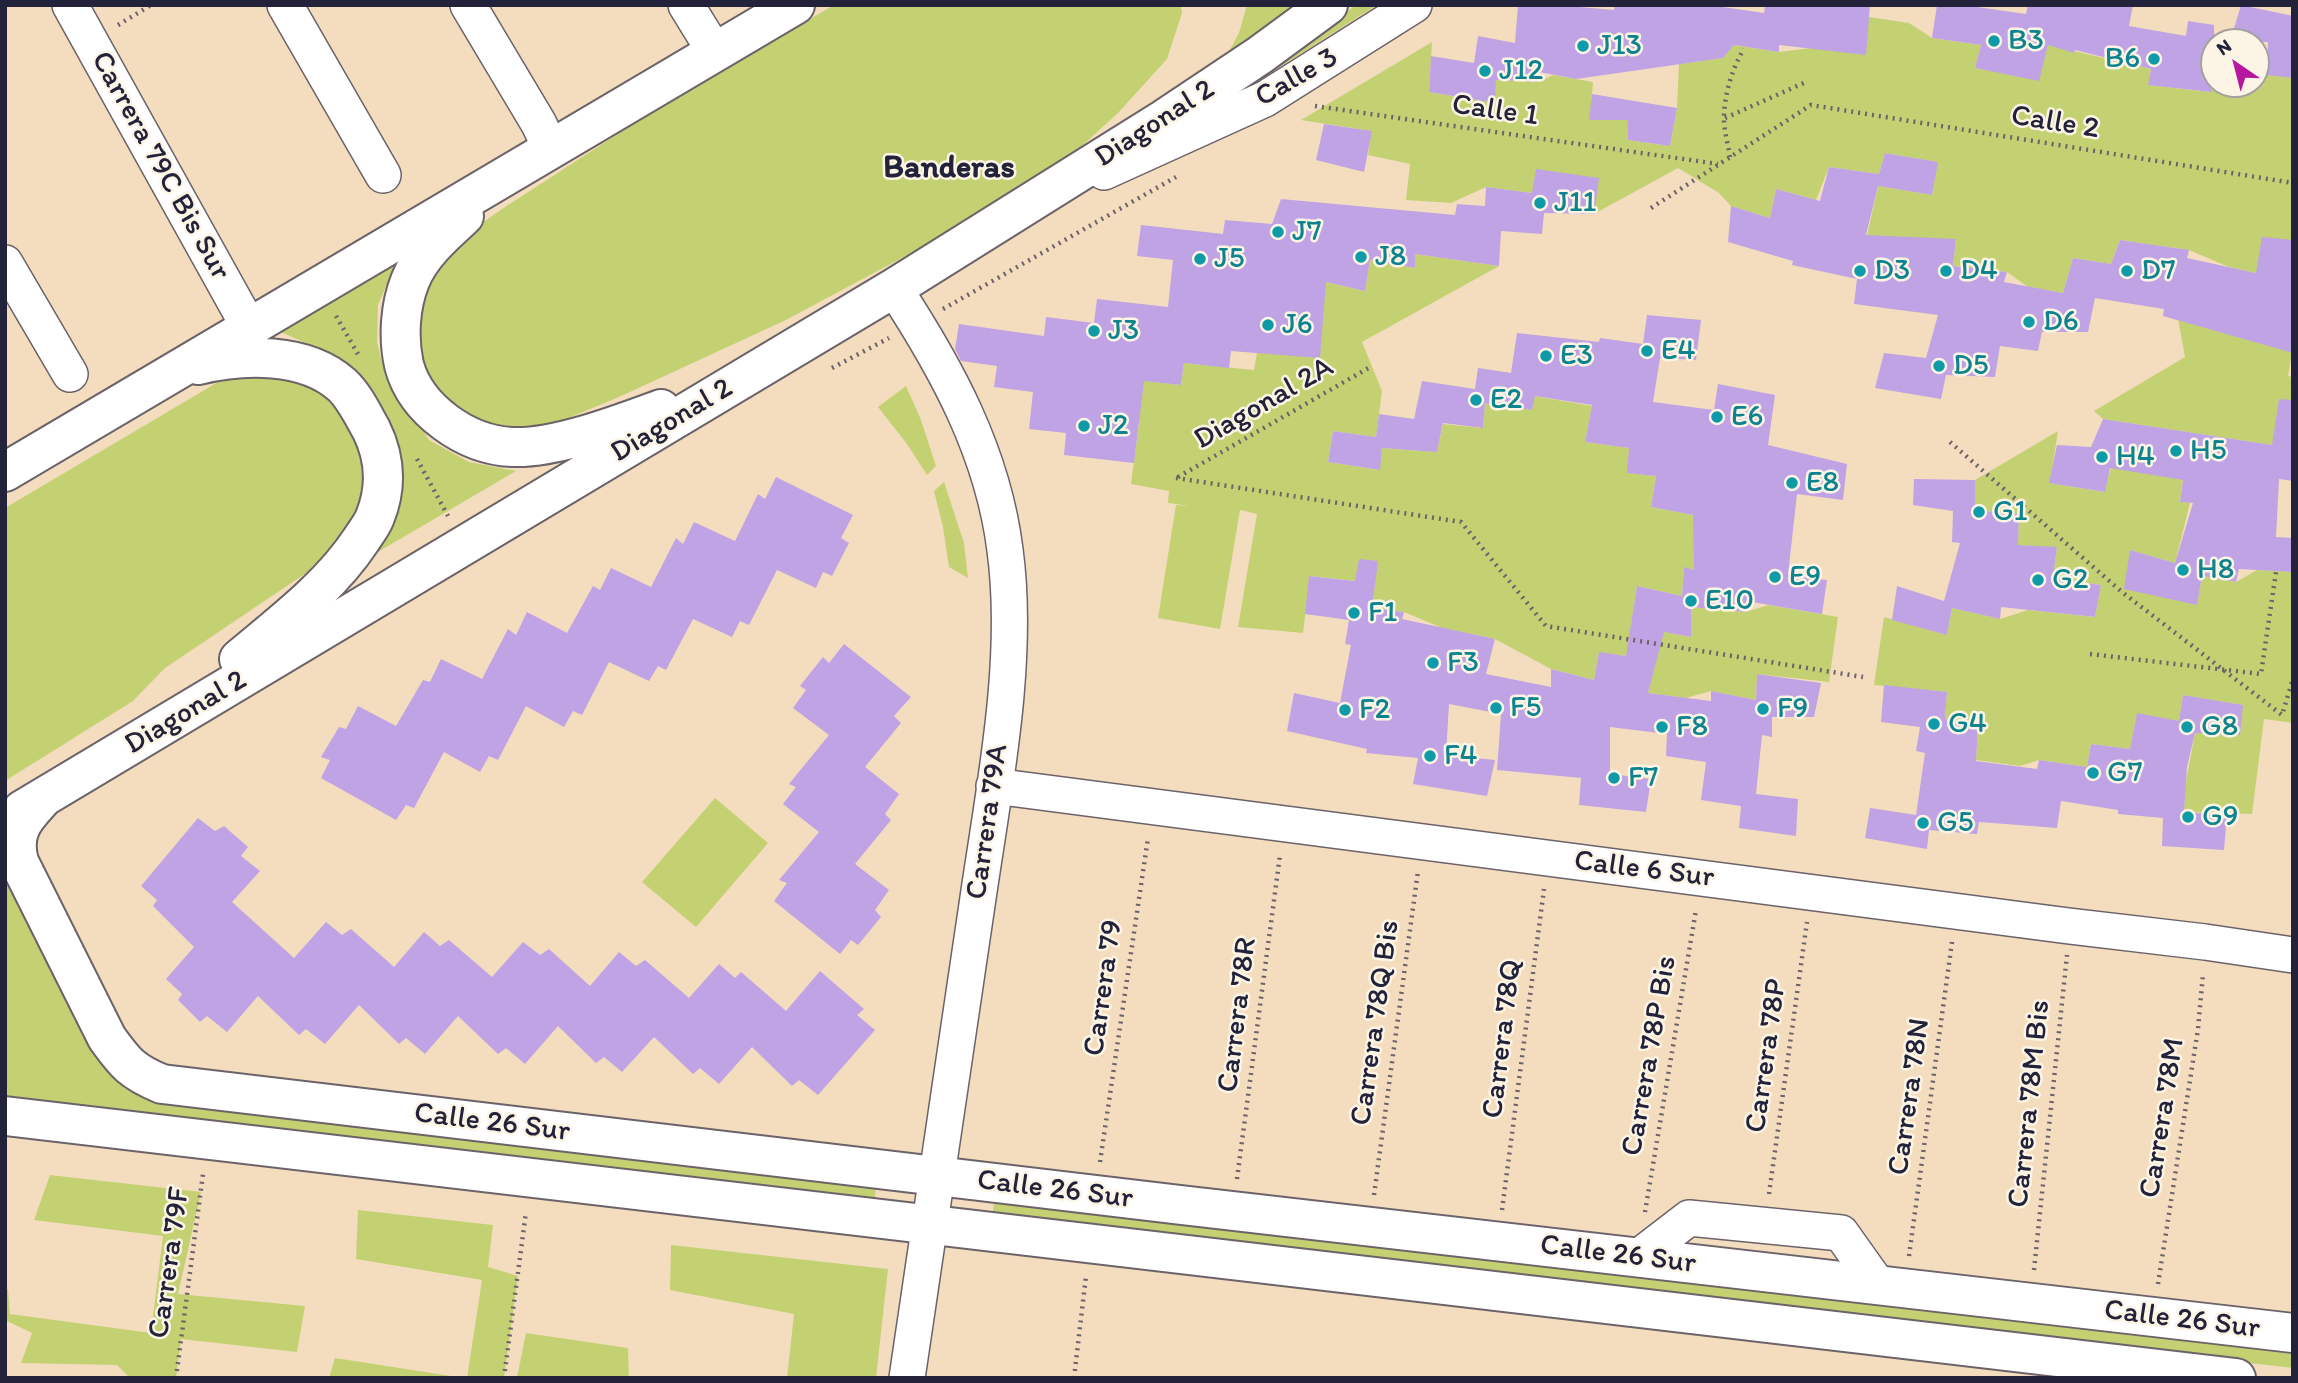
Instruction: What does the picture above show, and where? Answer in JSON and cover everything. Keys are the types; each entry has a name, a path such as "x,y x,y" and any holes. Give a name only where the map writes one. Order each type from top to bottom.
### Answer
{"main road":[{"path":"5,472 795,5"},
{"name":"Diagonal 2","path":"5,821 894,288 1164,119 1260,55 1328,5"},
{"path":"536,158 452,226 430,249 410,280 401,317 404,366 420,394 443,422 477,440 493,444 513,447 537,444 581,436 630,421 746,377"},
{"path":"146,737 313,597 353,552 368,530 375,519 384,486 382,459 362,412 343,385 321,371 285,360 250,357 176,370"},
{"name":"Calle 26 Sur","path":"44,797 18,830 15,847 19,862 107,1038 120,1057 138,1074 162,1084 2293,1333"},
{"name":"Calle 26 Sur","path":"5,1116 2236,1378"}],"street":[{"name":"Carrera 79C Bis Sur","path":"70,5 249,327"},
{"path":"285,5 383,175"},
{"path":"468,5 539,124 536,158"},
{"path":"686,5 715,52"},
{"name":"Calle 3","path":"1021,209 1265,99 1309,74 1414,5"},
{"path":"5,263 70,374"},
{"name":"Carrera 79A","path":"894,288 944,368 965,408 988,469 1005,548 1010,599 1006,683 994,786 907,1378"},
{"name":"Calle 6 Sur","path":"994,786 2205,942 2293,956"},
{"path":"1637,1258 1689,1218 1841,1233 1891,1287"}],"path":[{"path":"90,42 151,5"},
{"path":"1651,208 1730,157 1724,119 1733,74 1744,49"},
{"path":"1724,119 1806,82"},
{"name":"Calle 1","path":"1265,99 1719,164"},
{"name":"Calle 2","path":"1730,157 1811,104 2293,183"},
{"name":"Diagonal 2A","path":"1372,366 1176,478 1461,522 1546,626 1863,677"},
{"path":"1950,442 2122,592 2282,715 2293,679"},
{"path":"2090,654 2261,674 2276,572"},
{"name":"Carrera 79","path":"1100,1163 1153,806"},
{"name":"Carrera 78R","path":"1234,1211 1284,823"},
{"name":"Carrera 78Q Bis","path":"1374,1196 1422,842"},
{"name":"Carrera 78Q","path":"1502,1212 1548,858"},
{"name":"Carrera 78P Bis","path":"1645,1214 1701,878"},
{"name":"Carrera 78P","path":"1764,1226 1812,893"},
{"name":"Carrera 78N","path":"1891,1287 1956,912"},
{"name":"Carrera 78M Bis","path":"2034,1271 2070,926"},
{"name":"Carrera 78M","path":"2158,1285 2198,1029 2205,942"},
{"name":"Carrera 79F","path":"176,1378 204,1167"},
{"path":"505,1378 527,1205"},
{"path":"1074,1378 1087,1271"}],"green space":[{"path":"834,5 1181,5 1182,13 1167,59 1118,113 1061,165 967,223 786,320 619,397 542,429 509,435 464,417 440,393 423,365 416,330 432,264 479,225 661,106"},
{"path":"1247,5 1306,5 1219,70 1239,33"},
{"path":"1356,5 1377,5 1229,99"},
{"path":"1869,17 1909,23 1932,38 1981,45 1975,68 2038,80 2048,45 2151,69 2149,85 2200,91 2200,98 2270,98 2270,74 2293,78 2293,240 2256,273 2229,267 2189,250 2120,240 2111,264 2073,258 2063,293 2028,287 2007,272 1953,266 1956,239 1865,245 1878,186 1932,195 1937,162 1885,153 1879,174 1829,167 1816,200 1776,189 1770,218 1731,206 1719,193 1678,168 1594,214 1598,178 1532,193 1486,187 1451,203 1406,200 1410,164 1368,155 1371,131 1301,120 1432,42 1429,92 1494,103 1496,80 1538,82 1553,75 1593,82 1590,119 1627,120 1628,140 1670,146 1677,108 1679,64 1723,58 1734,45 1779,52 1811,48"},
{"path":"1415,254 1499,266 1362,342 1382,391 1376,437 1333,431 1328,462 1379,470 1382,448 1437,452 1443,424 1483,428 1485,403 1532,410 1534,396 1592,406 1585,442 1629,448 1628,473 1656,476 1651,507 1693,515 1718,574 1684,568 1682,596 1637,586 1631,625 1690,637 1691,607 1745,612 1769,605 1838,617 1829,682 1757,674 1756,700 1711,691 1686,698 1648,693 1656,659 1599,653 1594,680 1551,669 1495,639 1442,628 1404,612 1372,608 1375,583 1310,576 1303,633 1238,627 1257,514 1240,510 1220,629 1158,618 1176,505 1190,506 1168,503 1169,491 1131,484 1139,424 1095,375 1181,385 1184,363 1254,370 1257,353 1304,277 1365,291 1370,260 1415,268"},
{"path":"399,256 378,305 377,342 385,375 429,440 469,462 516,471 366,559 385,532 334,359 272,328"},
{"path":"2178,319 2292,352 2288,376 2293,377 2293,415 2272,445 2103,419 2094,411 2185,357"},
{"path":"252,376 277,376 315,388 343,408 362,444 367,487 355,520 324,561 165,668 133,701 5,781 5,508 218,382"},
{"path":"906,386 921,420 936,466 927,475 878,407"},
{"path":"2058,431 2050,483 2104,492 2111,467 2183,479 2180,501 2190,503 2175,563 2130,550 2197,604 2202,576 2236,582 2257,570 2293,572 2293,723 2264,719 2252,814 2184,812 2185,787 2195,733 2240,735 2242,705 2183,695 2179,721 2137,714 2130,749 2091,744 2087,767 2039,760 2020,766 1976,760 1978,727 1945,719 1947,692 1874,685 1884,617 1947,635 1952,608 2000,619 2028,610 2095,617 2101,585 2053,578 2057,548 2018,545 2019,514 1975,510 1975,480"},
{"path":"944,482 964,543 968,578 949,567 934,491"},
{"path":"715,798 768,843 696,927 642,882"},
{"path":"5,872 115,1077 124,1088 132,1092 876,1183 875,1203 5,1100"},
{"path":"50,1175 201,1192 178,1294 305,1306 297,1352 181,1339 176,1378 130,1378 117,1365 21,1363 32,1333 5,1320 5,1289 8,1289 10,1314 151,1333 163,1236 34,1220"},
{"path":"994,1202 2293,1351 2293,1368 992,1219"},
{"path":"358,1210 493,1225 488,1267 518,1276 504,1378 467,1378 482,1280 356,1259"},
{"path":"671,1245 888,1269 876,1378 787,1378 794,1314 670,1290"},
{"path":"526,1333 628,1348 629,1378 517,1378"},
{"path":"335,1358 464,1378 329,1378"}],"building":[{"path":"1518,5 1614,10 1615,5 1709,5 1764,13 1765,5 1870,5 1866,55 1779,45 1779,52 1734,45 1723,58 1576,79 1539,72 1538,82 1496,80 1495,103 1429,92 1431,56 1474,63 1478,36 1515,43"},
{"path":"1937,5 1963,5 2026,14 2028,5 2133,5 2129,26 2186,36 2188,21 2214,25 2214,28 2200,28 2200,91 2148,85 2151,69 2048,45 2039,81 1975,68 1981,45 1932,38"},
{"path":"2241,5 2293,16 2293,78 2270,75 2270,28 2234,28"},
{"path":"1592,94 1677,108 1670,146 1628,140 1627,120 1589,120"},
{"path":"1324,124 1372,131 1364,172 1316,160"},
{"path":"1885,153 1938,162 1932,195 1878,186 1866,235 1956,239 1953,266 2007,272 2004,282 2063,293 2073,258 2111,264 2120,240 2189,250 2187,258 2256,273 2262,237 2293,240 2293,353 2163,316 2164,309 2095,298 2088,332 2042,332 2038,351 2000,346 1995,377 1946,375 1941,399 1875,388 1884,353 1926,358 1938,315 1854,304 1857,279 1792,265 1793,261 1728,242 1731,206 1770,218 1776,189 1820,201 1829,167 1879,174"},
{"path":"1536,169 1599,178 1594,214 1544,213 1542,234 1501,231 1499,266 1415,254 1415,268 1370,260 1365,291 1326,282 1320,358 1231,351 1229,368 1184,363 1181,385 1144,381 1134,463 1064,455 1066,433 1029,429 1033,392 994,387 997,366 961,361 955,349 959,324 1044,336 1046,317 1094,323 1097,299 1168,307 1173,260 1137,256 1141,225 1223,234 1225,220 1272,224 1281,199 1455,215 1457,204 1485,206 1486,187 1532,193"},
{"path":"1647,315 1701,320 1696,360 1660,358 1653,402 1714,410 1718,384 1775,395 1768,445 1847,464 1843,500 1797,494 1788,575 1827,580 1822,614 1746,601 1745,612 1691,607 1691,637 1664,632 1648,693 1711,701 1711,691 1756,700 1757,674 1821,683 1814,717 1772,717 1772,737 1762,735 1756,794 1798,799 1796,836 1739,828 1741,806 1701,800 1706,762 1666,756 1667,734 1610,727 1610,774 1651,779 1646,812 1579,805 1581,778 1497,770 1501,714 1449,704 1446,755 1495,760 1487,796 1413,784 1418,758 1366,753 1367,749 1287,731 1294,693 1340,703 1351,645 1345,644 1349,620 1305,614 1309,576 1355,581 1359,559 1378,561 1372,608 1404,612 1402,619 1495,639 1486,674 1551,687 1551,669 1594,680 1599,652 1626,656 1637,586 1682,596 1684,567 1694,570 1693,515 1651,507 1656,476 1627,473 1629,448 1585,442 1592,405 1535,396 1532,410 1485,403 1483,428 1443,423 1437,452 1382,448 1380,470 1328,462 1333,431 1376,437 1379,414 1414,419 1422,381 1475,389 1478,368 1511,373 1517,333 1599,342 1600,338 1643,344"},
{"path":"2279,399 2293,400 2293,481 2279,479 2276,537 2293,538 2293,572 2239,569 2236,582 2202,576 2197,605 2124,589 2130,550 2175,563 2193,503 2180,502 2183,480 2110,468 2105,492 2049,483 2057,445 2091,447 2103,419 2272,445"},
{"path":"776,477 853,515 841,538 849,543 832,576 823,572 816,588 777,570 749,625 740,621 732,637 693,619 666,670 658,666 649,681 609,662 582,715 573,711 564,727 526,706 498,760 489,756 480,772 444,752 414,808 406,805 396,820 321,778 330,760 321,757 339,727 346,729 358,706 396,726 423,680 430,682 441,659 482,679 508,629 516,635 527,612 567,633 593,586 600,590 611,568 651,587 676,538 683,544 694,522 735,541 758,494 765,499"},
{"path":"1914,479 1975,480 1975,510 2019,514 2018,545 2057,547 2053,578 2101,585 2095,617 2001,607 2000,619 1952,608 1947,635 1892,620 1897,586 1944,601 1960,543 1952,542 1953,511 1913,505"},
{"path":"844,644 911,697 894,716 901,723 865,767 899,794 885,814 891,820 855,864 889,890 875,910 881,917 858,945 851,940 840,954 774,901 787,883 779,880 819,832 783,804 796,787 789,784 829,735 793,708 806,690 800,686 823,657 829,663"},
{"path":"1884,685 1947,692 1945,719 1978,727 1976,761 2037,769 2039,760 2087,767 2091,744 2130,749 2137,713 2179,721 2183,695 2243,705 2240,735 2195,733 2187,767 2184,812 2227,815 2224,850 2162,846 2163,818 2118,814 2118,810 2061,801 2057,828 1979,822 1977,834 1929,830 1927,849 1865,838 1870,808 1916,815 1925,753 1916,751 1920,727 1881,722"},
{"path":"198,818 215,831 224,826 248,847 241,856 260,871 232,902 294,958 326,922 342,935 351,929 394,967 424,932 440,946 449,940 492,977 523,942 540,955 549,949 590,986 619,952 636,966 645,960 689,998 719,964 735,978 741,972 786,1011 820,971 864,1009 857,1015 875,1030 818,1095 799,1080 792,1086 752,1047 719,1084 700,1068 693,1074 654,1037 622,1072 604,1057 596,1063 558,1026 525,1064 506,1048 498,1054 458,1016 425,1054 406,1038 399,1044 359,1005 325,1044 306,1029 299,1035 258,996 227,1032 207,1016 200,1022 178,1000 182,994 166,979 194,947 153,906 157,900 141,886"}],"place":[{"name":"B3","path":"1994,41"},
{"name":"J13","path":"1583,46"},
{"name":"B6","path":"2154,59"},
{"name":"J12","path":"1485,71"},
{"name":"J11","path":"1540,203"},
{"name":"J7","path":"1278,232"},
{"name":"J8","path":"1361,257"},
{"name":"J5","path":"1200,259"},
{"name":"D3","path":"1860,271"},
{"name":"D4","path":"1946,271"},
{"name":"D7","path":"2127,271"},
{"name":"D6","path":"2029,322"},
{"name":"J6","path":"1268,325"},
{"name":"J3","path":"1094,331"},
{"name":"E4","path":"1647,351"},
{"name":"E3","path":"1546,356"},
{"name":"D5","path":"1939,366"},
{"name":"E2","path":"1476,400"},
{"name":"E6","path":"1717,417"},
{"name":"J2","path":"1084,426"},
{"name":"H5","path":"2176,451"},
{"name":"H4","path":"2102,457"},
{"name":"E8","path":"1792,483"},
{"name":"G1","path":"1979,512"},
{"name":"H8","path":"2183,570"},
{"name":"E9","path":"1775,577"},
{"name":"G2","path":"2038,580"},
{"name":"E10","path":"1691,601"},
{"name":"F1","path":"1354,613"},
{"name":"F3","path":"1433,663"},
{"name":"F5","path":"1496,708"},
{"name":"F9","path":"1763,709"},
{"name":"F2","path":"1345,710"},
{"name":"G4","path":"1934,724"},
{"name":"F8","path":"1662,727"},
{"name":"G8","path":"2187,727"},
{"name":"F4","path":"1430,756"},
{"name":"G7","path":"2093,773"},
{"name":"F7","path":"1614,778"},
{"name":"G9","path":"2188,817"},
{"name":"G5","path":"1923,823"}],"district":[{"name":"Banderas","path":"949,169"}]}
